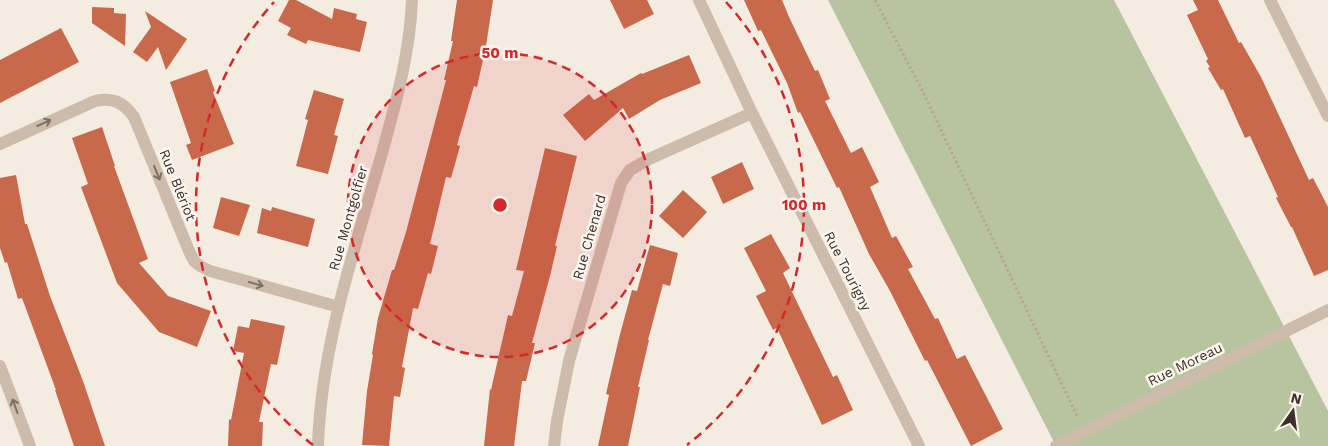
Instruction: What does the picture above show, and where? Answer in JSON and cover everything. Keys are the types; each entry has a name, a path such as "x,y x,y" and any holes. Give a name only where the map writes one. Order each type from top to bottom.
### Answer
{"street":[{"name":"Rue Montgolfier","path":"318,446 323,381 331,337 401,84 409,35 412,0"},
{"name":"Rue Tourigny","path":"699,0 752,113 920,446"},
{"path":"1270,0 1328,116"},
{"name":"Rue Blériot","path":"0,144 95,101 105,99 121,102 134,117 194,261 210,271 339,307"},
{"name":"Rue Chenard","path":"554,446 556,421 569,361 616,199 625,175 649,159 752,113"},
{"name":"Rue Moreau","path":"1056,446 1328,310"},
{"path":"0,366 30,446"}],"path":[{"path":"875,0 922,90 1078,419"}],"green space":[{"path":"828,0 1114,0 1328,411 1328,446 1056,446"}],"building":[{"path":"289,0 296,0 332,19 334,8 357,14 356,19 367,22 360,52 308,40 306,44 287,35 291,28 278,21"},
{"path":"457,0 493,0 486,46 477,87 474,86 457,145 460,146 451,178 446,177 430,244 438,246 431,274 428,273 418,309 413,308 402,367 405,368 400,397 394,396 389,446 362,445 367,391 378,318 392,270 394,270 406,232 446,80 444,80 453,41 451,41"},
{"path":"610,0 647,0 654,14 624,29"},
{"path":"744,0 782,0 815,71 818,70 830,99 825,101 851,153 862,147 879,182 870,187 892,238 896,236 913,267 908,269 935,319 938,318 957,359 965,355 1003,429 971,446 869,254 839,187 837,188 800,112 798,113 787,83 761,30 758,31"},
{"path":"1193,0 1218,0 1239,43 1241,42 1261,77 1309,180 1313,178 1328,207 1328,270 1314,276 1292,227 1276,198 1278,197 1250,136 1245,138 1223,89 1221,90 1208,68 1210,67 1206,61 1208,59 1187,15 1198,10"},
{"path":"92,7 114,8 114,13 126,14 125,46 92,23"},
{"path":"145,11 187,39 166,70 158,47 147,62 133,52 151,27"},
{"path":"61,28 79,62 0,103 0,60"},
{"path":"689,55 701,83 660,100 629,119 623,108 585,141 563,115 589,94 594,100 641,73"},
{"path":"207,69 215,91 213,92 234,144 192,160 186,145 191,143 170,82"},
{"path":"314,90 344,99 334,135 338,136 328,174 296,166 308,120 305,119"},
{"path":"102,127 114,166 148,259 139,263 168,296 211,311 197,347 159,332 117,283 81,187 88,184 72,138"},
{"path":"545,148 577,156 555,246 557,246 551,272 532,343 535,343 526,381 522,381 514,446 484,446 490,389 508,315 512,316 524,271 516,270"},
{"path":"742,162 754,189 723,204 711,177"},
{"path":"16,175 25,224 27,224 50,296 83,381 105,446 74,446 56,390 22,298 18,299 7,262 5,263 0,248 0,178"},
{"path":"683,190 707,212 683,238 659,216"},
{"path":"221,197 250,205 239,236 213,228"},
{"path":"272,207 315,219 308,247 257,233 262,208 271,211"},
{"path":"771,234 790,268 783,273 833,377 837,375 853,410 822,425 777,328 773,330 756,296 766,291 744,248"},
{"path":"650,245 678,253 670,286 663,284 648,340 628,446 598,446 609,395 606,394 619,338 632,290 637,291"},
{"path":"251,319 285,326 277,365 271,364 259,422 263,422 262,446 228,446 229,419 231,420 244,353 233,351 238,326 249,328"}]}
